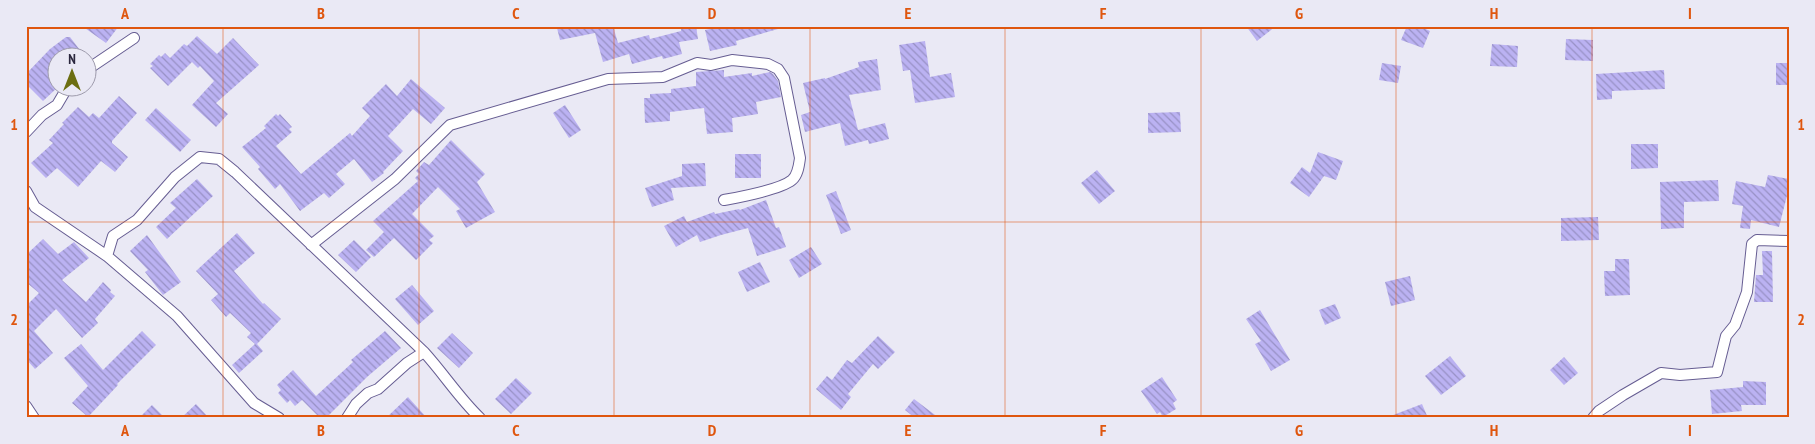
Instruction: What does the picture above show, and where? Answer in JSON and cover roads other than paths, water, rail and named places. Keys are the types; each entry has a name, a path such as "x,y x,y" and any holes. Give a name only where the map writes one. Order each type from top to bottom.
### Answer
{"street":[{"path":"98,62 134,38"},
{"path":"311,245 395,179 450,125 608,79 663,76 697,63 711,65 732,60 768,64 778,68 784,78 800,158 798,169 793,179 779,186 724,200"},
{"path":"26,132 42,115 57,105 61,98"},
{"path":"107,256 113,236 136,220 176,177 200,157 219,159 235,172 424,352 462,401 480,418"},
{"path":"26,191 35,207 107,256 177,316 254,402 272,416"},
{"path":"1593,418 1599,411 1623,394 1661,374 1680,375 1717,372 1726,336 1735,324 1747,292 1752,244 1757,240 1789,241"},
{"path":"347,418 356,404 368,394 378,390 407,363 424,352"},
{"path":"26,406 34,418"}]}
